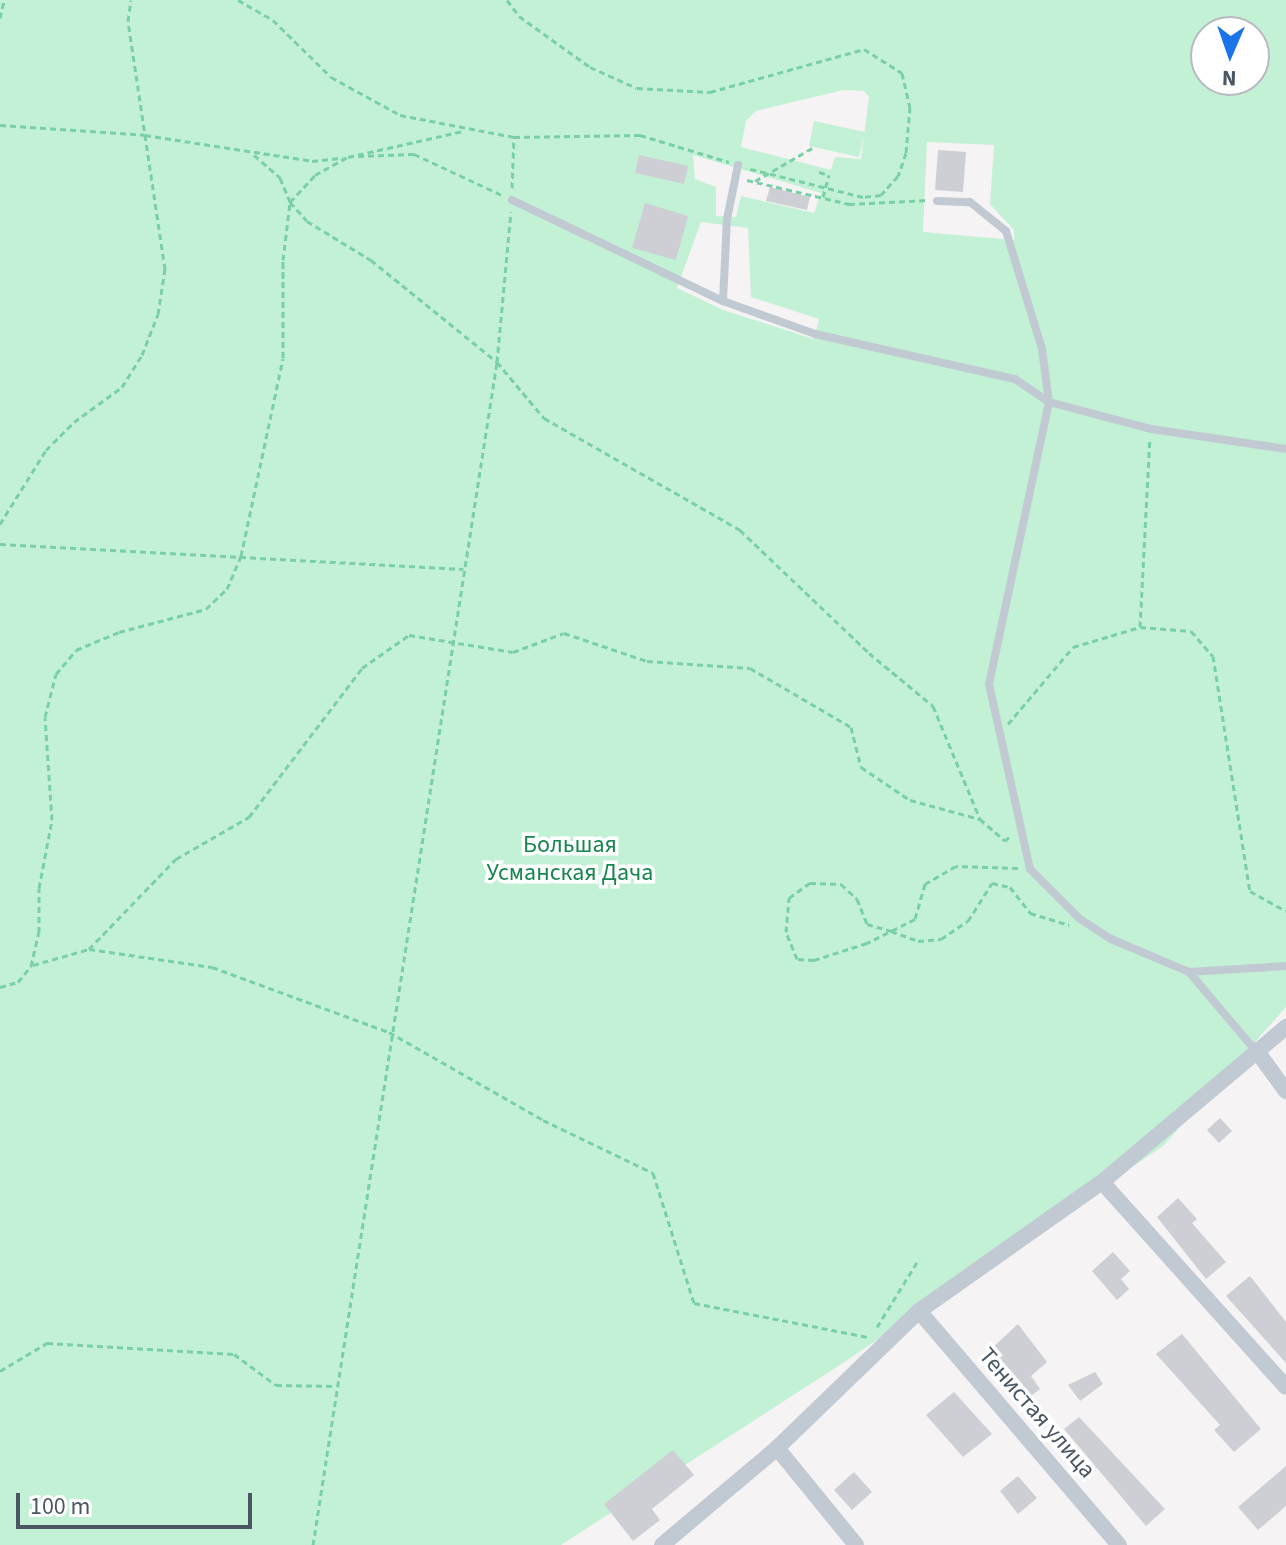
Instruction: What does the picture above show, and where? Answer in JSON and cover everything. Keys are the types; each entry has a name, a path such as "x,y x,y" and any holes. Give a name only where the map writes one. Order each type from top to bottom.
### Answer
{"street":[{"path":"662,1545 777,1448 919,1311 1102,1182 1286,1027"},
{"path":"1256,1050 1286,1091"},
{"path":"1102,1182 1286,1387"},
{"name":"Тенистая улица","path":"919,1311 1119,1545"},
{"path":"777,1448 856,1545"}],"lane":[{"path":"723,301 727,219 738,165"},
{"path":"512,200 723,301 815,334 1015,379 1049,402 1151,429 1286,449"},
{"path":"937,201 970,202 1006,231 1042,349 1049,402 989,676 1024,822 1030,869 1080,919 1189,972 1240,1026 1256,1050"},
{"path":"1189,972 1286,966"}],"path":[{"path":"0,18 4,0"},
{"path":"0,524 46,450 74,422 122,387 142,355 158,314 165,269 128,21 131,0"},
{"path":"238,0 273,20 331,77 400,115 467,131 514,137 640,135 766,174 863,197 887,191 902,166 909,130 909,92 896,65 873,51 853,50 771,77 692,93 637,88 590,67 519,16 507,0"},
{"path":"0,125 145,135 254,155 312,161 414,154 512,200"},
{"path":"0,987 18,982 31,966 52,820 45,717 56,674 76,650 104,638 206,609 227,589 241,556 283,358 283,260 290,202 315,175 348,157 435,134 467,131"},
{"path":"313,1545 389,1032 497,362 512,200 514,137"},
{"path":"754,181 814,147"},
{"path":"254,155 280,178 290,202 307,221 371,260 497,362 544,418 740,530 869,653 933,706 980,819 1005,841 1024,822"},
{"path":"814,194 823,197 829,175 819,172"},
{"path":"736,177 849,204 937,201"},
{"path":"1140,627 1151,429"},
{"path":"0,544 465,569"},
{"path":"1000,732 1073,647 1140,627 1191,631 1213,656 1250,891 1286,911"},
{"path":"89,949 176,859 249,817 362,668 409,635 513,652 564,633 647,661 750,668 851,727 861,767 910,800 980,819"},
{"path":"1030,869 956,866 925,884 915,919 891,931 814,960 797,959 786,932 789,898 810,883 841,884 857,899 867,924 891,931 918,941 941,939 968,921 992,883 1010,887 1030,913 1070,926"},
{"path":"31,966 89,949 212,967 389,1032 543,1120 653,1173 694,1303 871,1338 919,1259"},
{"path":"0,1371 47,1343 234,1354 276,1385 336,1386"}],"green space":[{"name":"Большая Усманская Дача","path":"0,0 1286,0 1286,1007 1163,1146 840,1365 561,1545 0,1545","holes":["843,90 864,91 869,97 861,159 835,157 831,170 741,147 746,121 756,111","927,142 994,145 990,204 1014,230 1014,240 923,232","693,155 821,193 814,213 741,196 736,217 716,216 716,187 695,179","701,222 748,228 751,297 819,319 814,339 723,310 677,288"]},
{"path":"814,121 865,132 859,157 809,146"}],"building":[{"path":"938,150 966,152 963,192 935,190"},
{"path":"639,155 688,166 684,184 635,173"},
{"path":"770,187 810,197 807,210 766,201"},
{"path":"645,203 688,216 676,260 632,248"},
{"path":"1220,1118 1232,1131 1219,1143 1207,1130"},
{"path":"1178,1198 1197,1219 1192,1223 1226,1262 1206,1279 1157,1217"},
{"path":"1113,1252 1130,1271 1121,1279 1129,1289 1117,1300 1092,1271"},
{"path":"1250,1276 1286,1322 1286,1363 1226,1296"},
{"path":"1018,1324 1047,1362 1031,1376 1040,1389 1031,1396 991,1349"},
{"path":"1182,1334 1261,1429 1234,1452 1214,1430 1220,1425 1156,1354"},
{"path":"1095,1372 1103,1384 1080,1401 1068,1385"},
{"path":"954,1392 992,1434 963,1457 926,1415"},
{"path":"1079,1417 1165,1509 1146,1526 1064,1429"},
{"path":"673,1450 694,1475 652,1509 660,1520 633,1541 604,1504"},
{"path":"1286,1466 1286,1506 1258,1530 1238,1507"},
{"path":"854,1472 872,1492 852,1510 834,1490"},
{"path":"1018,1476 1037,1498 1018,1514 1000,1491"}]}
